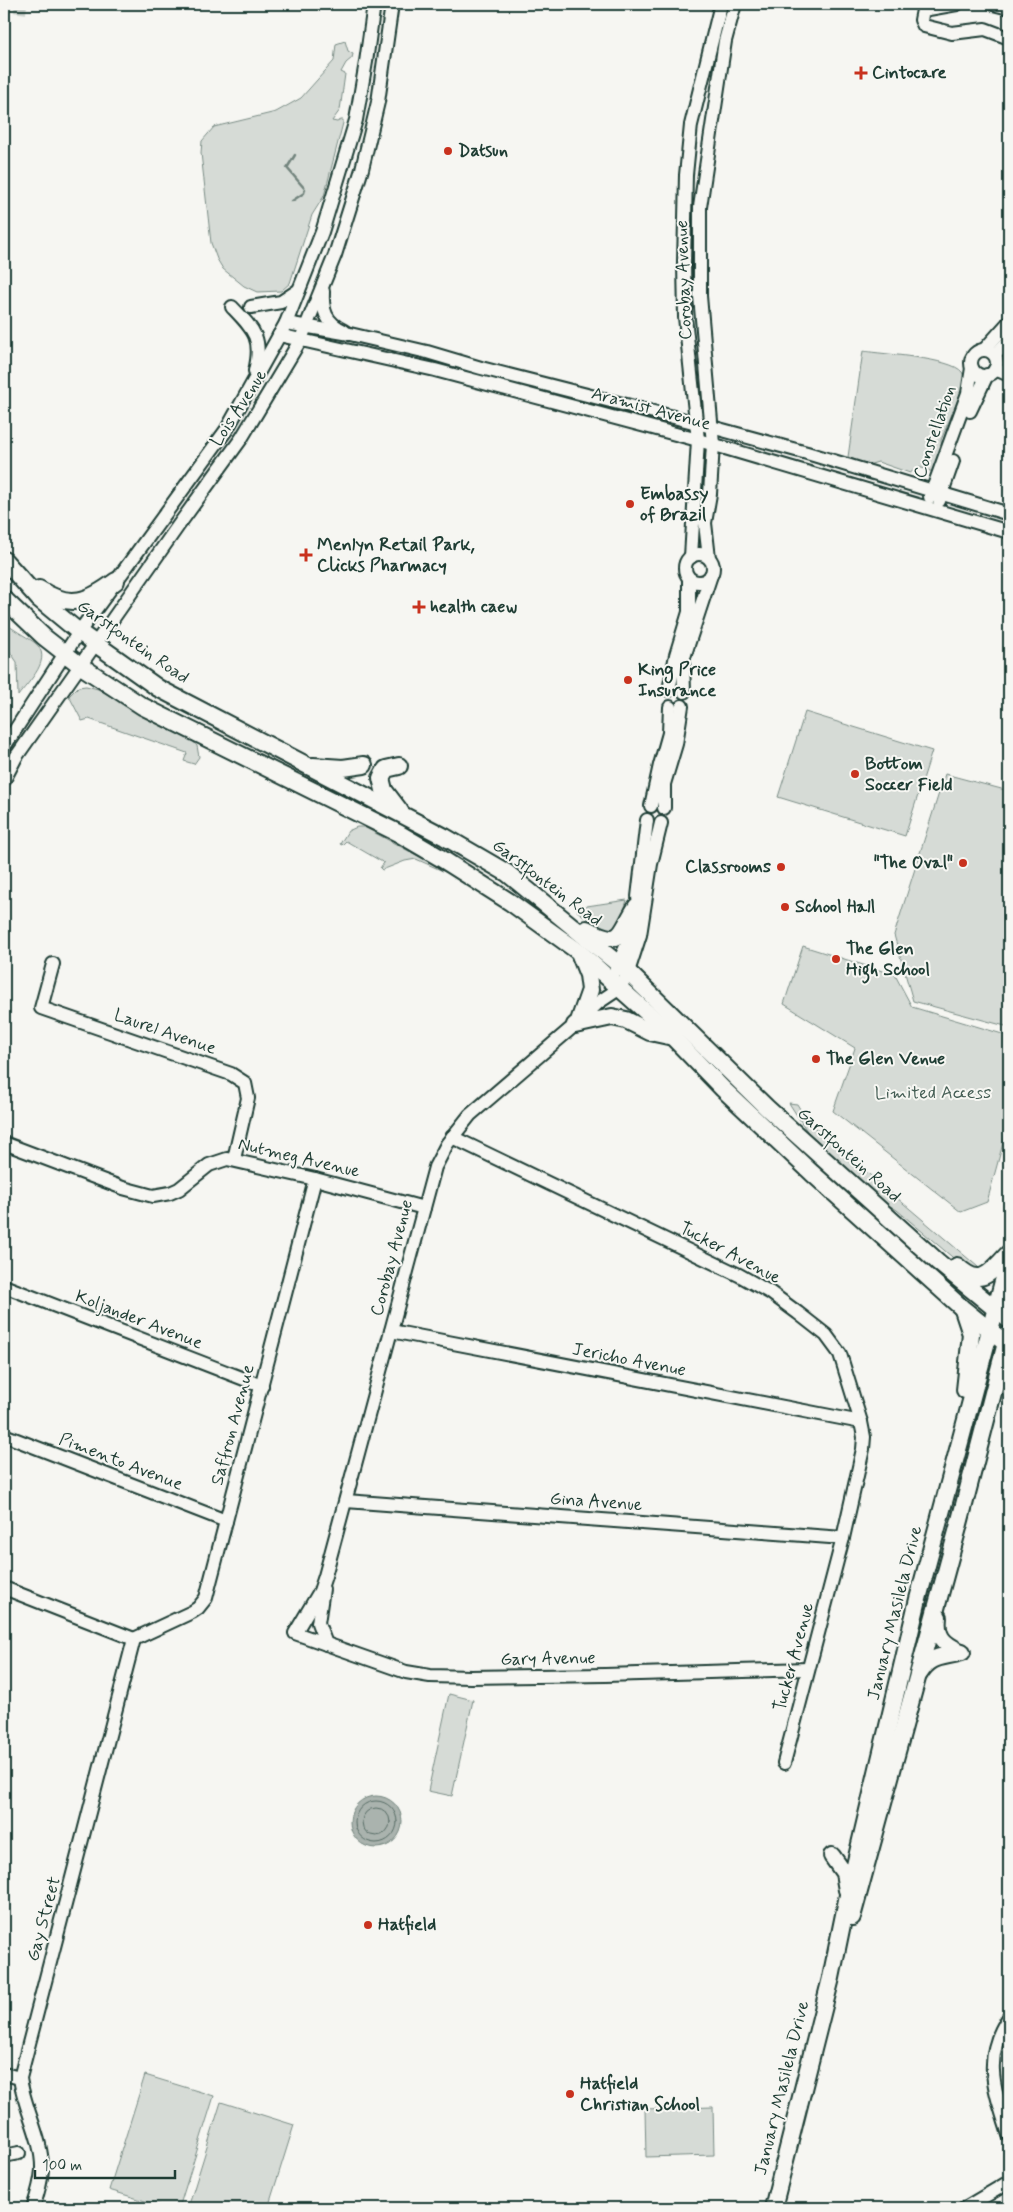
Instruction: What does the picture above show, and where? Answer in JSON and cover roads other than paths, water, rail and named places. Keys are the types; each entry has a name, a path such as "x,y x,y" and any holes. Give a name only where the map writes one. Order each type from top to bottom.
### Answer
{"main road":[{"name":"Garstfontein Road","path":"4,560 39,598 79,632 158,688 445,837 507,873 624,968 767,1108 938,1262 1009,1320"},
{"path":"16,574 48,595 59,600 72,602 90,598 116,581"},
{"name":"Garstfontein Road","path":"4,599 64,653 142,706 354,810 439,856 529,915 579,952 615,984 672,1036 784,1147 962,1308 991,1331 1008,1339"},
{"path":"306,765 343,768 364,765"},
{"path":"399,766 386,769 381,778 384,790 403,815"},
{"path":"572,924 605,938 615,938 624,931 637,906"},
{"path":"577,1023 590,990 588,975 579,952"},
{"path":"577,1023 612,1016 626,1020 650,1032 672,1036"},
{"path":"938,1262 951,1262 968,1275 981,1277 993,1272 1009,1253"},
{"name":"January Masilela Drive","path":"773,2208 831,1978 856,1856 918,1603 1009,1259"},
{"path":"962,1308 972,1334 965,1389 969,1410"},
{"name":"January Masilela Drive","path":"831,1978 863,1884 1008,1339"},
{"path":"918,1603 923,1603 927,1599 945,1540 960,1524"},
{"path":"917,1677 925,1665 932,1659 960,1652 943,1642 938,1633 941,1590"},
{"path":"900,1679 913,1655 927,1644"},
{"path":"863,1884 856,1856 875,1836"},
{"path":"832,1856 844,1873 848,1895"}],"street":[{"name":"Lois Avenue","path":"4,747 64,653 166,510 205,461 250,391 283,329 300,290 337,186 356,120 374,4"},
{"name":"Lois Avenue","path":"4,780 16,757 178,526 242,439 303,333 347,221 362,169 378,102 392,4"},
{"name":"Corobay Avenue","path":"676,706 665,700 689,612 689,579 685,567 691,557 698,440 686,327 684,264 686,174 691,125 721,4"},
{"name":"Corobay Avenue","path":"295,1633 322,1585 435,1167 452,1136 470,1115 577,1023 615,984 640,935 651,864 661,823 665,818 657,807 669,733 676,706 685,701 683,660 711,575 712,563 709,558 705,523 710,494 712,444 700,296 700,207 725,41 735,4"},
{"path":"956,4 923,10 921,20 924,26 952,33 985,29 1009,38"},
{"path":"993,4 1009,8"},
{"path":"324,281 322,302 326,318 338,328 350,334"},
{"path":"251,307 281,302 300,290"},
{"path":"232,307 252,328 258,341 258,356 250,391"},
{"path":"989,352 1009,322"},
{"name":"Aramist Avenue","path":"283,329 698,440 1009,532"},
{"name":"Aramist Avenue","path":"303,333 350,334 427,352 481,368 711,427 1009,514"},
{"path":"1009,340 989,352 973,356 972,368 977,374 991,372 1009,375"},
{"path":"989,352 997,362 991,372"},
{"name":"Constellation","path":"932,508 968,393 972,368"},
{"name":"Constellation","path":"937,492 969,413 991,372"},
{"path":"691,557 703,555 709,558"},
{"path":"689,579 701,582 711,575"},
{"path":"669,690 677,688 684,692"},
{"name":"Corobay Avenue","path":"624,968 637,906 647,820 646,810 657,807"},
{"path":"647,820 655,825 661,823"},
{"name":"Laurel Avenue","path":"53,964 41,1008 231,1074 245,1083 248,1098 234,1160"},
{"name":"Tucker Avenue","path":"452,1136 740,1275 771,1293 820,1330 836,1347 843,1360 861,1422 864,1437 863,1449 843,1538 784,1763"},
{"name":"Nutmeg Avenue","path":"4,1143 123,1188 153,1196 170,1193 179,1189 214,1162 234,1160 424,1208"},
{"name":"Saffron Avenue","path":"134,1639 192,1612 206,1598 315,1179"},
{"name":"Koljander Avenue","path":"4,1286 262,1386"},
{"name":"Jericho Avenue","path":"391,1331 861,1422"},
{"name":"Pimento Avenue","path":"4,1435 226,1521"},
{"name":"Gina Avenue","path":"346,1501 843,1538"},
{"name":"Corobay Avenue","path":"322,1585 318,1623 326,1644"},
{"path":"4,1588 134,1639"},
{"name":"Gary Avenue","path":"295,1633 406,1672 438,1676 605,1675 808,1669"},
{"name":"Gay Street","path":"33,2208 41,2178 41,2163 22,2096 20,2078 134,1639"},
{"path":"1009,2017 996,2040 993,2063 997,2092 1009,2135"},
{"path":"4,2074 20,2078"},
{"path":"4,2156 19,2153"},
{"path":"965,2208 1009,2182"}],"water":[{"path":"376,1796 386,1798 394,1804 400,1812 402,1822 400,1832 394,1840 386,1846 376,1848 366,1846 358,1840 352,1832 350,1822 352,1812 358,1804 366,1798"}],"waterway":[{"path":"292,201 304,193 305,189 287,168 295,155"}],"tunnel":[{"path":"20,13 21,4"}],"place":[{"name":"Cintocare","path":"861,73"},
{"name":"Datsun","path":"448,151"},
{"name":"Embassy of Brazil","path":"630,504"},
{"name":"Menlyn Retail Park, Clicks Pharmacy","path":"306,555"},
{"name":"health caew","path":"419,607"},
{"name":"King Price Insurance","path":"628,680"},
{"name":"Bottom Soccer Field","path":"855,774"},
{"name":"\"The Oval\"","path":"963,863"},
{"name":"Classrooms","path":"781,867"},
{"name":"School Hall","path":"785,907"},
{"name":"The Glen High School","path":"836,959"},
{"name":"The Glen Venue","path":"816,1059"},
{"name":"Hatfield","path":"368,1925"},
{"name":"Hatfield Christian School","path":"570,2094"}],"park label":[{"name":"Limited Access","path":"933,1093"}]}
